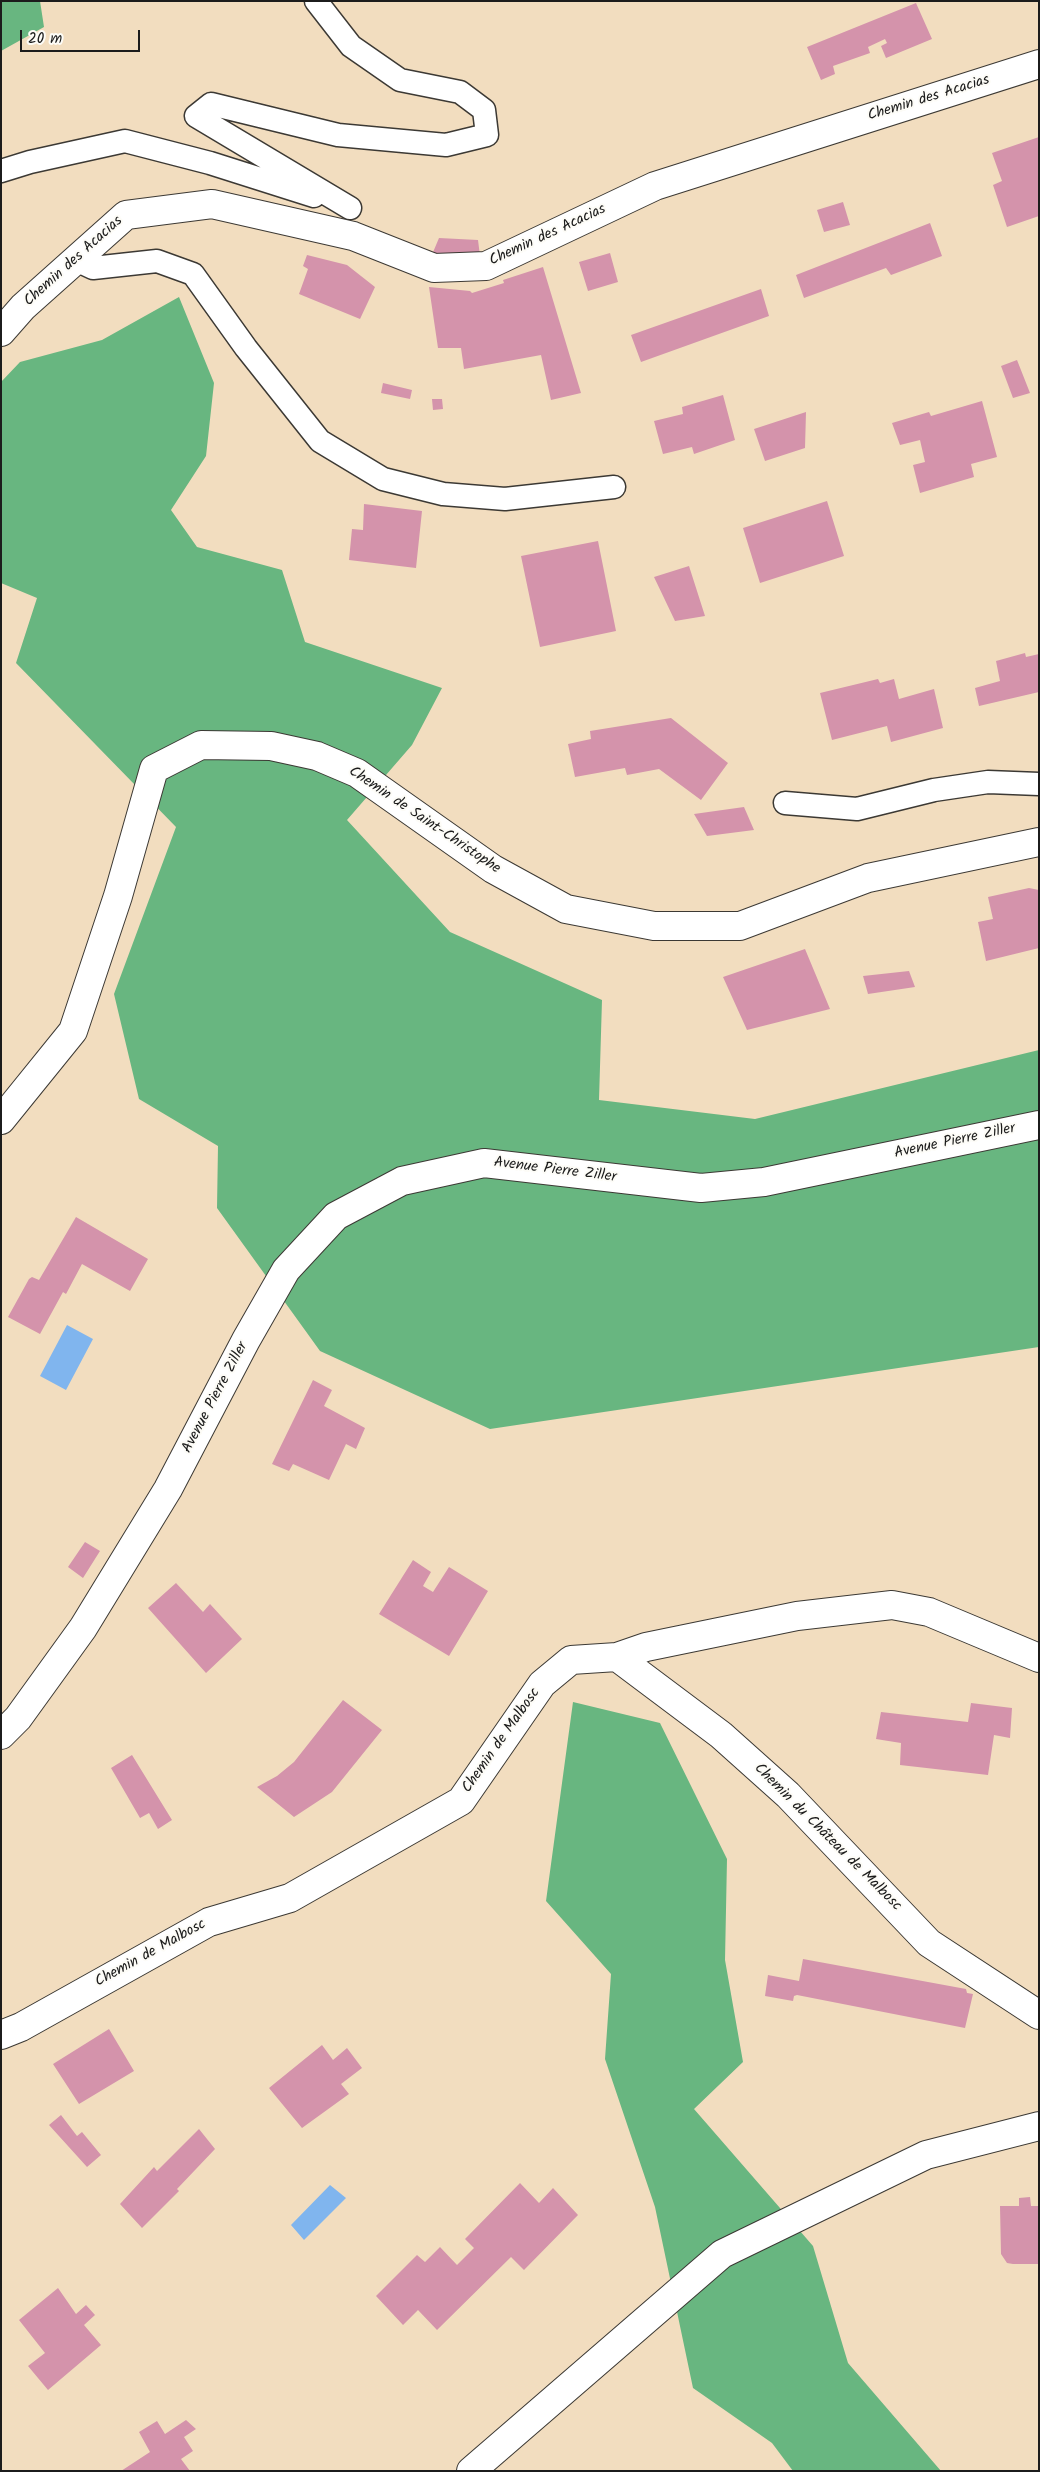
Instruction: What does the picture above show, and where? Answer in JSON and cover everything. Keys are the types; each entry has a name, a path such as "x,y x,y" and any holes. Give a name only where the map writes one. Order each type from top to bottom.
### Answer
{"street":[{"name":"Chemin des Acacias","path":"1,332 23,307 126,215 212,204 353,236 434,268 486,266 655,186 1039,64"},
{"name":"Chemin de Saint-Christophe","path":"1,1120 73,1031 118,896 154,769 201,745 271,746 317,756 357,773 494,868 566,909 654,926 740,926 868,878 1039,842"},
{"name":"Avenue Pierre Ziller","path":"1,1735 18,1718 83,1628 168,1489 246,1340 286,1270 336,1216 402,1181 484,1163 701,1188 764,1182 1039,1125"},
{"name":"Chemin de Malbosc","path":"1,2035 21,2027 208,1922 290,1898 461,1801 542,1684 571,1660 617,1657 646,1647 797,1616 892,1605 929,1612 1039,1658"},
{"name":"Chemin du Château de Malbosc","path":"617,1657 721,1735 788,1795 929,1943 1039,2015"},
{"path":"471,2471 722,2254 926,2155 1039,2126"}],"lane":[{"path":"316,1 351,46 400,80 460,92 484,110 487,135 446,145 338,135 211,104 196,116 350,208"},
{"path":"1,171 30,162 125,141 210,163 350,208"},
{"path":"350,208 353,236"},
{"path":"76,260 93,268 158,261 192,274 246,348 320,442 383,479 443,494 505,499 614,488"},
{"path":"785,803 857,809 934,790 988,782 1039,784"}],"green space":[{"path":"1,1 40,1 44,27 1,51"},
{"path":"179,297 214,383 206,456 171,510 197,547 282,570 305,642 442,688 412,745 347,820 450,932 602,1000 599,1100 755,1119 1039,1050 1039,1347 490,1429 320,1351 217,1208 218,1146 139,1099 114,994 176,827 16,663 37,598 1,583 1,382 20,362 102,340"},
{"path":"573,1702 660,1723 727,1859 725,1960 743,2062 694,2109 813,2246 848,2363 941,2471 793,2471 772,2443 693,2388 655,2207 605,2059 611,1974 546,1901"}],"water":[{"path":"67,1325 93,1339 66,1390 40,1376"},
{"path":"330,2185 346,2198 304,2240 291,2225"}],"building":[{"path":"916,3 932,39 886,58 881,46 887,43 885,39 868,47 870,53 833,66 835,74 821,80 807,47"},
{"path":"1039,137 1039,216 1007,227 993,185 1002,181 992,153"},
{"path":"843,202 850,225 824,232 817,210"},
{"path":"930,223 942,256 891,275 886,268 804,298 796,275"},
{"path":"439,238 478,240 480,256 431,257"},
{"path":"610,253 618,282 588,291 579,262"},
{"path":"307,255 347,265 375,287 360,319 299,294 308,269 303,266"},
{"path":"543,267 581,393 551,400 541,355 464,369 461,348 438,348 429,287 470,291 472,293 504,283 503,280"},
{"path":"761,289 769,316 641,362 631,335"},
{"path":"1017,360 1030,393 1013,398 1001,366"},
{"path":"383,383 412,390 410,399 381,393"},
{"path":"723,395 735,440 694,454 692,447 663,454 654,421 683,414 682,407"},
{"path":"432,399 442,399 443,409 433,410"},
{"path":"982,401 997,457 971,464 974,477 920,493 913,465 925,462 920,440 900,445 892,423 929,412 931,416"},
{"path":"806,412 805,448 765,461 754,429"},
{"path":"827,501 844,556 760,583 743,528"},
{"path":"364,504 422,511 416,568 349,560 352,529 363,530"},
{"path":"598,541 616,631 540,647 521,556"},
{"path":"689,566 705,616 675,621 654,577"},
{"path":"1025,653 1026,657 1039,654 1039,692 979,706 975,688 1000,681 996,661"},
{"path":"878,679 880,683 894,679 899,699 934,689 943,728 891,742 887,726 832,740 820,693"},
{"path":"671,718 728,763 701,800 659,769 627,775 625,768 575,777 568,744 591,739 590,731"},
{"path":"744,807 754,830 707,836 694,814"},
{"path":"1029,888 1039,890 1039,948 986,961 978,922 993,919 988,897"},
{"path":"805,949 830,1009 747,1030 723,977"},
{"path":"909,971 915,987 868,994 863,976"},
{"path":"76,1217 148,1259 130,1291 82,1264 66,1294 63,1292 40,1334 8,1317 29,1279 32,1277 39,1280"},
{"path":"313,1380 332,1390 324,1406 365,1428 356,1449 346,1444 329,1480 293,1464 289,1471 272,1464"},
{"path":"85,1542 100,1551 83,1578 68,1567"},
{"path":"413,1560 431,1572 423,1586 433,1592 449,1567 488,1591 449,1656 379,1614"},
{"path":"176,1583 203,1612 210,1604 242,1639 206,1673 148,1608"},
{"path":"343,1700 382,1730 332,1792 294,1817 257,1787 277,1776 294,1762"},
{"path":"971,1703 1012,1708 1010,1738 994,1735 988,1775 900,1765 901,1743 876,1739 881,1712 968,1722"},
{"path":"132,1755 172,1820 158,1829 149,1813 140,1818 111,1768"},
{"path":"803,1959 966,1989 967,1993 973,1994 965,2028 797,1995 794,1996 793,2001 765,1996 768,1975 799,1981"},
{"path":"109,2029 134,2071 79,2104 53,2064"},
{"path":"322,2045 333,2060 347,2048 362,2068 341,2084 349,2094 302,2128 269,2088"},
{"path":"61,2115 77,2136 82,2132 101,2155 87,2167 49,2125"},
{"path":"199,2129 215,2149 177,2189 179,2191 142,2228 120,2204 154,2167 157,2171"},
{"path":"520,2183 539,2203 553,2188 578,2215 524,2270 511,2257 437,2330 418,2310 403,2325 376,2296 417,2255 425,2262 440,2247 457,2265 474,2248 465,2239"},
{"path":"1030,2197 1031,2206 1039,2206 1039,2264 1007,2263 1001,2254 1000,2206 1019,2206 1019,2198"},
{"path":"58,2288 76,2314 86,2305 95,2315 84,2325 101,2345 48,2390 28,2366 45,2353 19,2320"},
{"path":"186,2420 196,2429 184,2437 193,2451 181,2459 190,2471 121,2471 150,2452 139,2432 157,2421 165,2434"}]}
